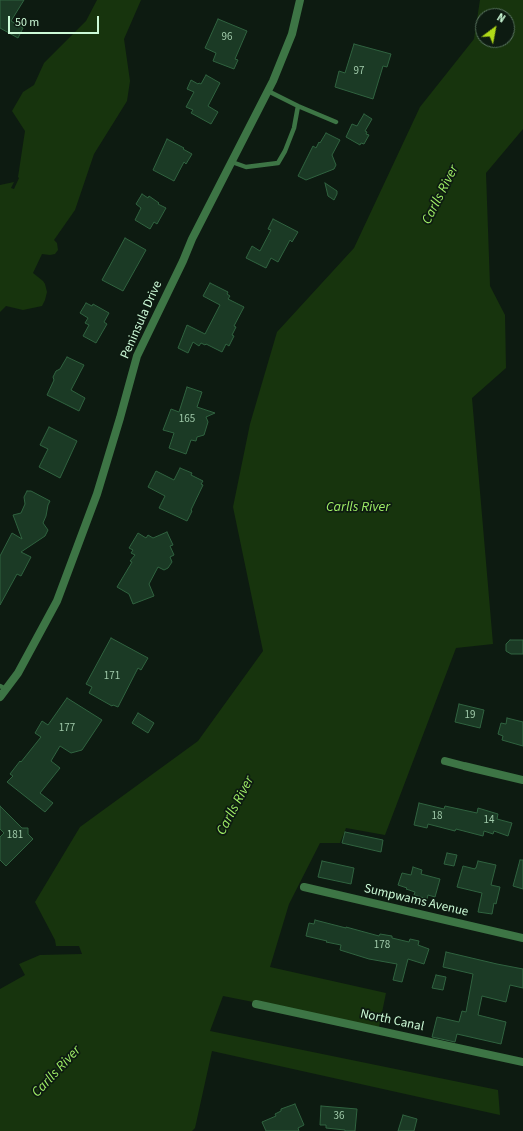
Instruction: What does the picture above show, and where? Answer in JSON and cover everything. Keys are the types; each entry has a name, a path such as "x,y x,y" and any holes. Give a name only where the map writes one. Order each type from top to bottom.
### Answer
{"street":[{"name":"Peninsula Drive","path":"0,697 3,688 18,672 57,601 97,494 137,356 183,261 192,239 273,81 292,34 300,0"},
{"path":"446,761 523,780"},
{"name":"Sumpwams Avenue","path":"304,887 523,938"},
{"name":"North Canal","path":"256,1004 523,1062"}],"lane":[{"path":"268,91 298,106 336,122"},
{"path":"232,162 246,167 278,163 285,151 294,128 298,106"}],"water":[{"path":"97,0 141,0 124,39 130,81 127,101 94,154 75,210 54,240 57,243 58,250 55,254 42,254 33,273 45,284 47,292 42,306 23,310 6,306 0,312 0,185 14,182 11,188 14,189 19,178 25,131 12,111 23,92 34,85 44,63 86,21"},
{"name":"Carlls River","path":"480,0 523,0 523,129 486,173 490,286 505,315 506,368 472,398 493,644 456,648 385,835 346,828 340,843 320,843 289,904 270,967 386,993 379,1027 223,996 210,1031 498,1090 500,1115 212,1051 195,1128 192,1131 0,1131 0,989 25,975 19,964 40,955 82,954 79,946 56,946 55,940 35,902 80,827 198,741 263,651 233,507 250,424 277,332 354,248 420,107 474,39 475,32 475,48 515,48 515,8 479,8"}],"building":[{"path":"0,0 24,0 11,21 23,28 18,38 0,28"},
{"path":"218,19 247,31 235,59 238,60 234,69 213,61 216,53 205,48"},
{"path":"354,44 391,54 387,67 383,66 373,99 335,87 339,71 345,73"},
{"path":"206,75 220,83 208,106 218,112 211,124 191,113 193,110 186,107 194,92 187,89 191,80 201,84"},
{"path":"364,114 372,119 365,131 367,132 366,134 369,135 364,144 361,143 360,145 346,137 352,124 357,126"},
{"path":"326,133 340,140 332,155 336,165 334,169 306,180 298,176 313,146 316,148"},
{"path":"167,139 192,154 186,164 184,162 174,181 153,170"},
{"path":"325,183 337,191 334,200 328,196"},
{"path":"142,194 148,198 149,196 159,203 158,204 166,208 157,224 154,222 150,229 135,220 141,208 136,204"},
{"path":"273,219 298,232 292,242 290,240 278,262 271,258 266,268 246,258 252,246 260,251 271,230 268,229"},
{"path":"125,238 146,250 123,291 102,280"},
{"path":"210,283 228,292 227,294 230,296 228,299 244,307 234,326 236,327 232,335 234,336 229,346 226,344 222,352 206,344 201,343 199,346 193,342 188,353 178,348 187,325 205,334 220,305 203,296"},
{"path":"86,303 92,306 93,304 109,313 104,322 107,324 96,343 83,336 89,325 85,323 88,318 80,313"},
{"path":"67,357 84,365 71,390 85,398 79,411 47,395 54,380 53,377 56,371 60,369"},
{"path":"187,387 202,392 197,407 215,413 206,417 208,422 204,435 197,437 196,441 191,440 186,454 169,448 174,433 163,430 171,409 179,412"},
{"path":"49,427 77,441 60,478 39,467 48,449 40,445"},
{"path":"180,468 192,473 191,475 203,481 201,484 203,485 187,521 159,508 165,496 148,487 156,471 174,480"},
{"path":"27,491 31,491 50,501 43,523 48,530 45,536 21,552 31,557 21,576 17,574 0,605 0,556 12,533 22,539 13,515 21,513 25,504 24,497"},
{"path":"167,532 173,545 170,546 174,555 170,557 172,562 168,568 164,570 158,567 149,584 154,596 133,604 129,594 117,587 132,562 130,561 135,555 131,553 133,550 129,548 138,533 146,538 148,535 153,538"},
{"path":"111,638 148,658 141,670 138,668 118,707 112,706 89,693 92,687 86,684"},
{"path":"510,640 523,640 523,654 511,654 506,651 506,644"},
{"path":"67,698 102,720 82,750 71,753 60,746 51,761 60,768 40,793 53,803 45,812 7,782 13,776 10,774 41,737 35,733 42,721 48,725"},
{"path":"459,704 484,710 480,728 455,722"},
{"path":"138,713 154,723 148,733 132,723"},
{"path":"507,718 523,722 523,746 502,740 503,736 498,734 501,723 506,724"},
{"path":"419,803 444,809 445,806 477,813 478,808 498,814 497,819 512,823 508,836 494,831 493,834 484,831 483,836 428,824 427,828 414,825"},
{"path":"0,806 22,828 28,828 28,834 33,839 6,866 0,860 0,837 4,833 0,829"},
{"path":"345,832 383,840 381,852 342,843"},
{"path":"447,853 457,855 454,866 444,864"},
{"path":"520,860 523,860 523,889 513,886"},
{"path":"322,861 354,868 351,884 318,877"},
{"path":"478,861 496,865 491,885 500,887 496,904 494,903 492,914 478,912 482,893 457,887 463,866 475,869"},
{"path":"413,867 422,870 421,874 440,879 435,897 428,895 427,899 414,895 415,892 398,885 402,873 411,875"},
{"path":"315,920 379,936 380,934 392,936 392,938 409,942 410,939 419,941 418,945 429,949 424,964 408,959 402,982 393,980 397,964 369,959 340,950 341,945 306,936 309,923 314,924"},
{"path":"446,952 523,969 523,988 510,985 506,1002 482,996 478,1015 506,1022 501,1044 457,1034 455,1042 432,1037 437,1017 459,1022 462,1011 466,1012 473,974 443,967"},
{"path":"436,975 446,977 443,990 432,988"},
{"path":"295,1104 304,1125 298,1128 299,1131 266,1131 262,1122 276,1116 275,1114 281,1111 281,1109"},
{"path":"321,1106 357,1109 355,1131 326,1128 326,1125 320,1125"},
{"path":"403,1115 417,1119 414,1131 398,1131"}]}
